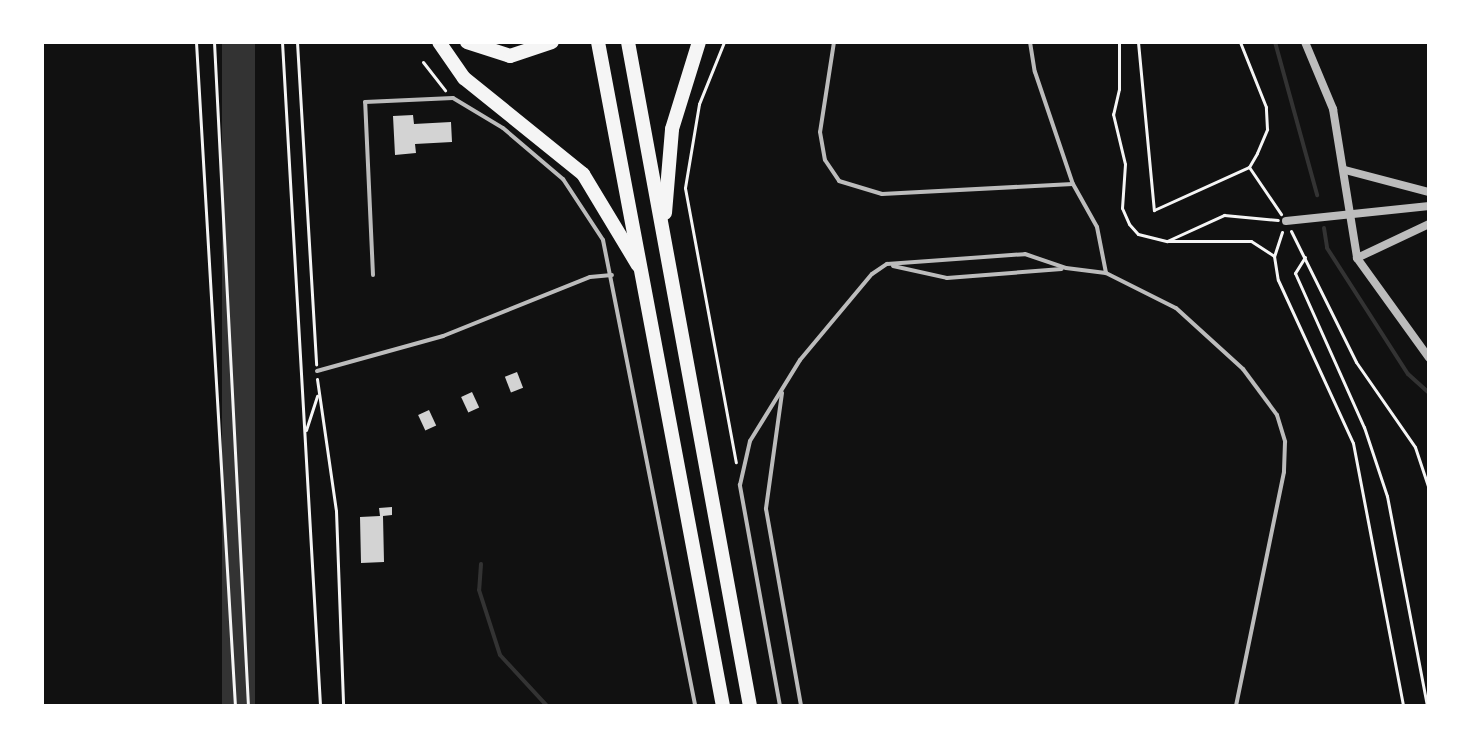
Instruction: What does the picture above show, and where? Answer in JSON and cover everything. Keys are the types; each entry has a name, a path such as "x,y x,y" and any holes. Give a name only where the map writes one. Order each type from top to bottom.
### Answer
{"highway":[{"path":"439,42 464,78 583,174 641,269"},
{"path":"467,42 510,56 552,42"},
{"path":"598,42 723,706"},
{"path":"628,42 750,706"},
{"path":"663,234 672,129 699,42"}],"street":[{"path":"1305,42 1333,109 1357,258 1429,358"},
{"path":"1345,170 1429,192"},
{"path":"1286,221 1349,211 1429,206"},
{"path":"1357,258 1429,224"}],"lane":[{"path":"834,42 820,132 825,160 839,181 882,194 1073,184"},
{"path":"1030,42 1035,72 1073,184 1097,227 1106,273"},
{"path":"373,275 365,102 436,96 453,98 503,128 563,179 603,240 612,275 695,706"},
{"path":"780,706 740,485 750,441 783,389 859,284 887,264 1025,254 1066,268 1106,273 1176,308 1262,388 1282,428 1284,472 1236,706"},
{"path":"887,264 947,278 1066,268"},
{"path":"317,371 443,336 590,277 612,275"},
{"path":"783,389 766,509 801,706"}],"path":[{"path":"196,42 235,706"},
{"path":"214,42 248,706"},
{"path":"282,42 320,706"},
{"path":"297,42 318,392 336,511 343,706"},
{"path":"724,42 699,104 685,188 740,485"},
{"path":"1119,42 1119,89 1113,114 1125,164 1122,208 1138,234 1167,241 1239,239 1274,256"},
{"path":"1138,42 1154,210 1249,167 1267,129 1266,107 1240,42"},
{"path":"423,62 453,98"},
{"path":"1249,167 1286,221 1356,362 1415,447 1429,489"},
{"path":"1167,241 1224,215 1286,221"},
{"path":"1286,221 1274,256 1283,292 1353,443 1403,706"},
{"path":"1305,257 1295,273 1364,427 1387,496 1427,706"},
{"path":"306,433 318,392"}],"shaded area":[{"path":"222,42 255,42 255,706 222,706"}],"building":[{"path":"413,115 414,124 451,122 452,142 415,144 416,153 395,155 393,116"},
{"path":"517,372 523,388 511,393 505,377"},
{"path":"472,392 479,407 468,412 461,397"},
{"path":"429,410 436,425 425,430 418,415"},
{"path":"392,507 392,515 383,516 384,562 361,563 360,517 380,516 379,508"}],"waterway":[{"path":"1275,42 1317,195"},
{"path":"1324,228 1327,248 1408,374 1429,393"},
{"path":"481,564 479,590 500,655 547,706"}]}
